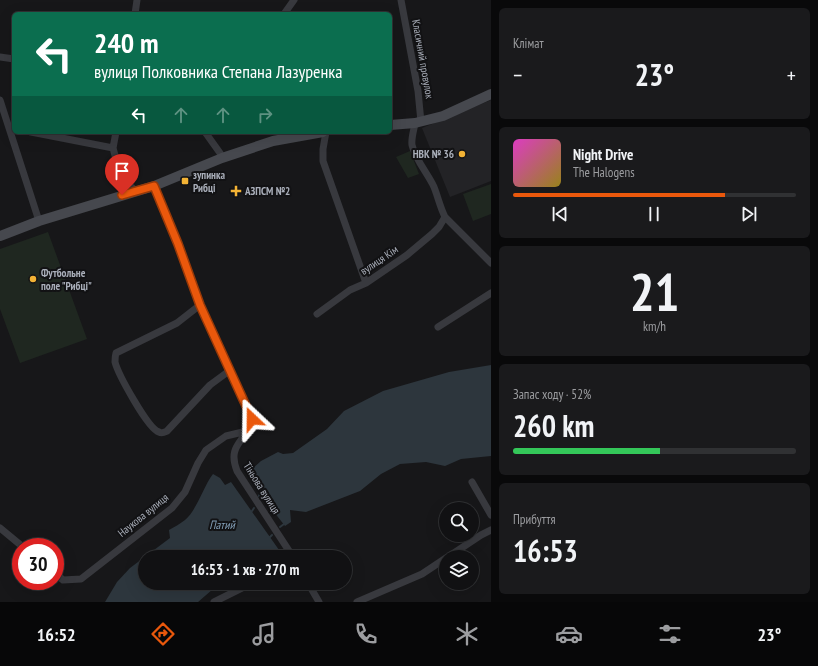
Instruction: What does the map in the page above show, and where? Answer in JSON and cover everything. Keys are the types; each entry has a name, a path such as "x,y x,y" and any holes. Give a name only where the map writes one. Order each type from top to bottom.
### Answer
{"street":[{"path":"134,12 137,0"},
{"path":"285,12 294,0"},
{"name":"Класичний провулок","path":"401,0 418,91 418,122 413,134 412,145 434,188 445,216"},
{"path":"0,57 12,59"},
{"path":"392,125 418,122 443,116 491,94"},
{"path":"0,100 11,128"},
{"path":"13,134 39,221"},
{"path":"41,134 113,148"},
{"path":"116,134 113,148 120,174 136,191"},
{"path":"206,134 222,158"},
{"path":"0,236 39,221 154,186 222,158 273,141 313,134"},
{"path":"324,134 324,161 366,283"},
{"name":"Тіньова вулиця","path":"154,186 178,244 200,305 229,371 250,412 252,419 250,426 234,450 233,462 237,472 287,550"},
{"path":"445,216 491,263"},
{"name":"вулиця Кім","path":"317,314 350,290 366,283 407,255 439,227 445,216"},
{"path":"438,327 491,293"},
{"path":"200,305 177,323 116,353 115,360 117,366 134,401 148,422 157,432 161,433 167,431 210,385 229,371"},
{"name":"Наукова вулиця","path":"64,580 80,579 172,508 185,492 198,463 206,450 226,436 247,431"},
{"path":"472,482 491,515"},
{"path":"0,528 12,538"},
{"path":"459,550 491,530"},
{"path":"357,602 422,574 439,563"},
{"path":"214,602 238,590"},
{"path":"312,590 319,602"}],"shaded area":[{"name":"НВК № 36","path":"491,100 491,181 450,197 422,128"},
{"path":"410,151 419,174 408,178 396,157"},
{"path":"491,184 491,214 473,221 463,194"},
{"name":"Футбольне поле \"Рибці\"","path":"48,232 87,339 20,363 0,309 0,249"}],"water":[{"path":"491,365 491,456 461,459 445,466 426,462 400,464 381,474 360,491 306,512 290,510 291,522 285,526 260,494 251,470 261,461 278,452 283,454 293,453 327,429 344,411 383,391 449,372"},
{"name":"Патий","path":"213,474 220,478 225,485 231,482 279,550 154,550 170,538 169,530 189,516"},
{"name":"Патий","path":"138,562 138,590 212,590 198,602 105,602 117,582"}],"waterway":[{"path":"280,527 284,524"}],"place":[{"name":"НВК № 36","path":"462,154"},
{"name":"зупинка Рибці","path":"185,181"},
{"name":"АЗПСМ №2","path":"236,191"},
{"name":"Футбольне поле \"Рибці\"","path":"33,279"}],"route":[{"path":"122,195 154,186 178,244 200,305 252,419"}]}
